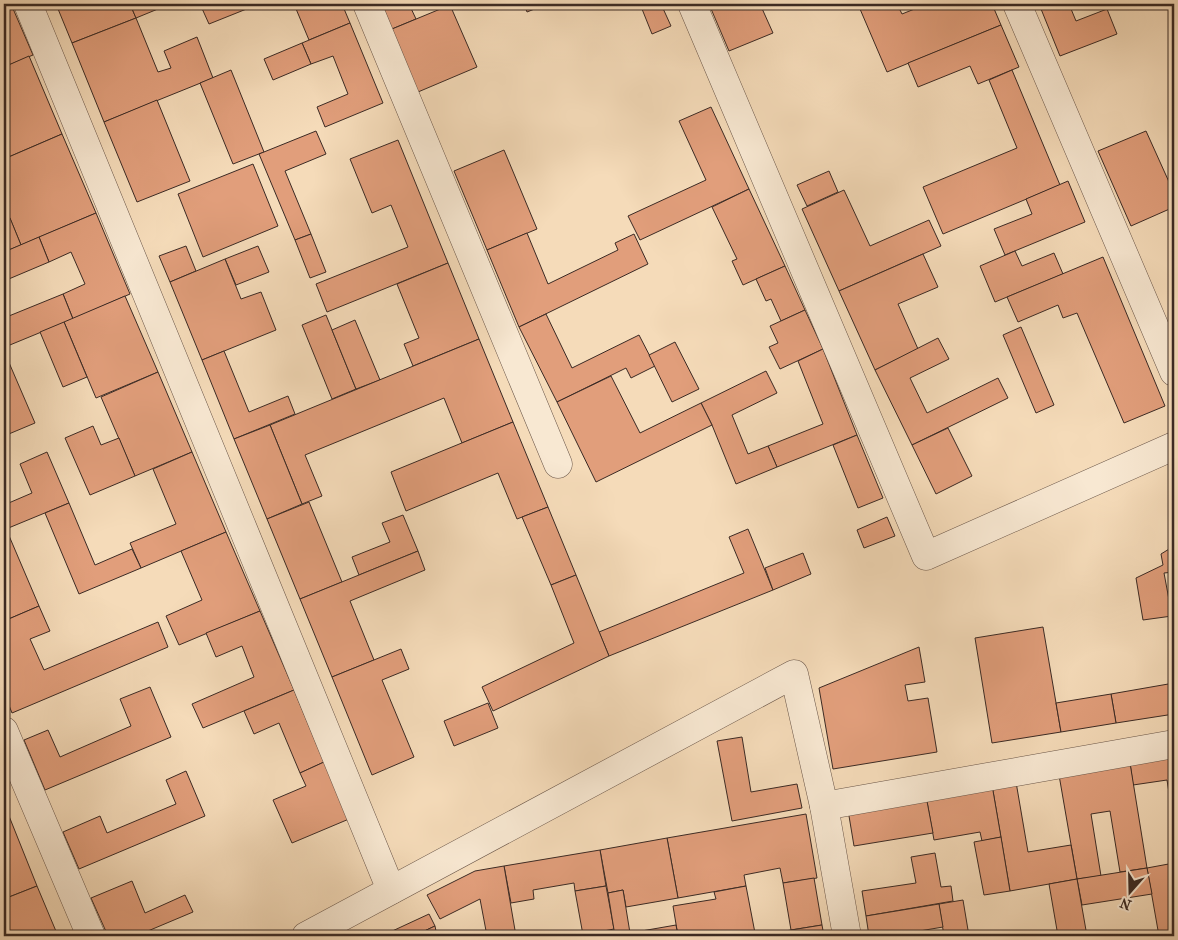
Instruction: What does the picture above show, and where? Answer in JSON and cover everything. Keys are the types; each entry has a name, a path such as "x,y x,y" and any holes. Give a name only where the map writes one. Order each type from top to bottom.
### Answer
{"street":[{"path":"28,4 391,890"},
{"path":"367,4 558,464"},
{"path":"692,4 926,556 1174,446"},
{"path":"1017,4 1174,372"},
{"path":"306,936 794,674 824,806 846,936"},
{"path":"4,732 91,936"},
{"path":"824,806 1174,744"}],"building":[{"path":"4,4 11,4 33,55 4,67"},
{"path":"56,4 130,4 136,18 72,43"},
{"path":"130,4 170,4 136,18"},
{"path":"200,4 259,4 209,24"},
{"path":"294,4 342,4 350,23 309,40"},
{"path":"390,4 409,4 416,19 392,29 383,7"},
{"path":"524,4 547,4 527,12"},
{"path":"640,4 661,4 671,26 652,34"},
{"path":"709,4 760,4 773,33 729,51"},
{"path":"872,4 897,4 902,14 927,4 992,4 1001,25 887,72 860,9"},
{"path":"1039,4 1069,4 1076,21 1107,9 1117,34 1060,56"},
{"path":"450,5 477,67 418,92 392,29"},
{"path":"136,18 158,72 171,68 164,51 197,37 213,78 104,122 72,43"},
{"path":"350,23 383,103 325,127 317,107 348,94 333,56 311,64 302,43"},
{"path":"1001,25 1019,67 978,84 970,66 918,87 908,63"},
{"path":"302,43 311,64 273,80 264,59"},
{"path":"29,56 62,134 4,159 4,67"},
{"path":"231,70 264,152 233,164 200,83"},
{"path":"1012,70 1060,185 943,234 923,187 1017,148 989,80"},
{"path":"157,100 190,181 137,202 104,122"},
{"path":"711,107 749,189 640,240 628,216 706,180 679,121"},
{"path":"316,131 326,154 285,171 311,234 295,240 259,154"},
{"path":"1146,131 1174,193 1174,207 1131,226 1098,151"},
{"path":"62,134 96,213 21,245 4,204 4,159"},
{"path":"398,140 448,263 327,312 316,284 408,247 391,205 372,213 350,159"},
{"path":"504,150 537,229 487,250 454,171"},
{"path":"253,164 278,226 203,257 178,194"},
{"path":"829,171 838,192 807,206 797,185"},
{"path":"1068,181 1085,222 1005,255 994,229 1032,214 1026,199"},
{"path":"749,189 785,266 743,285 732,261 737,259 712,207"},
{"path":"844,190 870,246 929,220 941,246 839,291 802,209"},
{"path":"96,213 130,294 73,319 63,294 85,284 71,252 49,262 39,237"},
{"path":"10,218 21,245 4,252 4,221"},
{"path":"527,233 548,284 618,250 615,243 634,234 648,264 519,327 487,250"},
{"path":"311,234 326,272 310,278 295,240"},
{"path":"39,237 49,262 4,281 4,252"},
{"path":"186,246 196,271 170,282 159,256"},
{"path":"258,246 269,272 236,285 225,259"},
{"path":"1015,251 1022,266 1054,253 1063,274 995,302 980,266"},
{"path":"923,254 938,287 898,304 918,349 875,370 839,291"},
{"path":"1103,257 1165,406 1124,423 1077,313 1063,318 1058,305 1018,322 1007,297"},
{"path":"225,259 241,299 261,292 276,330 202,360 170,282"},
{"path":"448,263 479,339 413,366 404,344 419,338 397,284"},
{"path":"785,266 805,310 781,321 771,299 766,301 756,279"},
{"path":"63,294 73,319 5,347 4,318"},
{"path":"125,296 158,372 96,398 64,322"},
{"path":"805,310 823,349 780,369 769,347 778,343 770,326"},
{"path":"546,314 572,368 639,335 655,366 631,378 626,368 557,402 519,327"},
{"path":"326,315 356,389 332,399 302,325"},
{"path":"355,320 380,380 356,389 332,330"},
{"path":"64,322 87,377 63,387 40,332"},
{"path":"1021,327 1054,405 1036,413 1003,335"},
{"path":"938,338 949,359 910,378 927,413 998,378 1008,398 912,445 875,370"},
{"path":"479,339 513,422 462,443 444,398 305,455 322,496 302,504 270,425"},
{"path":"675,342 699,389 672,402 649,355"},
{"path":"823,349 857,435 777,467 768,446 823,424 798,361"},
{"path":"4,351 35,423 4,436"},
{"path":"224,351 249,412 288,396 295,414 234,439 202,360"},
{"path":"766,371 777,393 732,415 748,454 768,446 777,467 736,484 701,403"},
{"path":"158,372 192,452 135,476 101,397"},
{"path":"611,376 640,433 701,403 712,425 596,482 557,402"},
{"path":"513,422 548,507 517,519 498,473 406,511 391,472"},
{"path":"270,425 302,504 267,519 234,439"},
{"path":"93,426 101,445 119,438 135,476 90,495 65,438"},
{"path":"948,428 972,476 936,494 912,445"},
{"path":"857,435 883,498 858,508 833,445"},
{"path":"47,452 69,503 6,529 4,524 4,505 32,493 20,464"},
{"path":"192,452 226,532 141,568 130,543 176,524 153,469"},
{"path":"309,502 342,582 300,599 267,519"},
{"path":"69,503 95,565 132,549 141,568 79,594 45,513"},
{"path":"548,507 576,575 551,585 522,517"},
{"path":"403,515 418,551 359,575 352,557 390,542 382,523"},
{"path":"887,517 895,536 864,548 857,530"},
{"path":"4,524 39,606 4,621"},
{"path":"748,529 773,590 609,656 599,632 744,573 729,537"},
{"path":"226,532 260,611 179,645 166,616 202,600 181,551"},
{"path":"1174,546 1174,572 1164,573 1172,616 1143,620 1136,578 1163,565 1161,554"},
{"path":"418,551 425,570 350,601 374,660 332,677 300,599"},
{"path":"803,553 811,574 773,590 765,568"},
{"path":"576,575 609,656 493,711 482,687 574,643 551,585"},
{"path":"39,606 50,631 30,639 44,670 158,622 168,647 12,713 4,693 4,621"},
{"path":"260,611 294,690 203,728 192,704 254,677 242,646 216,657 206,633"},
{"path":"1043,627 1061,732 992,743 975,638"},
{"path":"919,647 925,682 905,685 908,701 928,698 937,752 833,769 819,688"},
{"path":"401,649 409,669 382,680 414,757 372,775 332,677"},
{"path":"1174,683 1174,714 1116,723 1111,694"},
{"path":"150,687 171,737 45,790 24,740 48,730 60,757 131,726 120,699"},
{"path":"294,690 324,762 300,773 279,723 254,734 244,711"},
{"path":"1111,694 1116,723 1061,732 1056,703"},
{"path":"488,703 498,728 454,746 444,721"},
{"path":"742,737 751,792 797,784 802,808 732,821 717,741"},
{"path":"1174,755 1174,824 1167,780 1133,785 1130,763"},
{"path":"324,762 349,819 292,843 273,800 306,786 300,773"},
{"path":"1130,763 1147,868 1120,872 1110,811 1091,814 1101,876 1077,879 1059,775"},
{"path":"186,771 205,816 79,869 63,832 100,816 107,833 176,804 166,780"},
{"path":"1016,782 1028,852 1071,845 1077,879 1010,891 992,785"},
{"path":"992,785 1001,837 982,841 980,832 934,840 926,796"},
{"path":"926,796 933,833 854,846 848,810"},
{"path":"4,807 37,886 4,899"},
{"path":"806,814 817,878 783,883 780,868 744,875 746,886 678,898 667,838"},
{"path":"1001,837 1010,891 984,895 974,842"},
{"path":"667,838 678,898 626,907 623,890 608,893 600,850"},
{"path":"600,850 606,886 575,891 574,883 533,890 534,899 511,903 504,866"},
{"path":"935,853 941,887 951,886 953,901 866,916 862,891 916,883 911,857"},
{"path":"1174,863 1174,889 1172,889 1174,936 1159,936 1147,868"},
{"path":"504,866 516,936 487,936 480,899 440,919 427,895 475,871"},
{"path":"1147,868 1152,894 1082,905 1077,879"},
{"path":"814,878 822,925 791,930 783,883"},
{"path":"1077,879 1087,936 1058,936 1049,884"},
{"path":"132,881 145,913 185,895 193,912 136,936 108,936 91,898"},
{"path":"37,886 58,936 4,936 4,899"},
{"path":"606,886 614,929 583,935 575,891"},
{"path":"746,886 755,933 736,936 678,936 673,906 716,899 714,892"},
{"path":"623,890 630,933 676,925 678,936 615,936 608,893"},
{"path":"963,900 969,936 944,936 939,904"},
{"path":"939,904 943,927 890,936 869,936 866,916"},
{"path":"429,914 435,926 414,936 390,936 388,933"},
{"path":"822,925 824,936 757,936 791,930"},
{"path":"435,926 437,936 421,936 420,933"}]}
